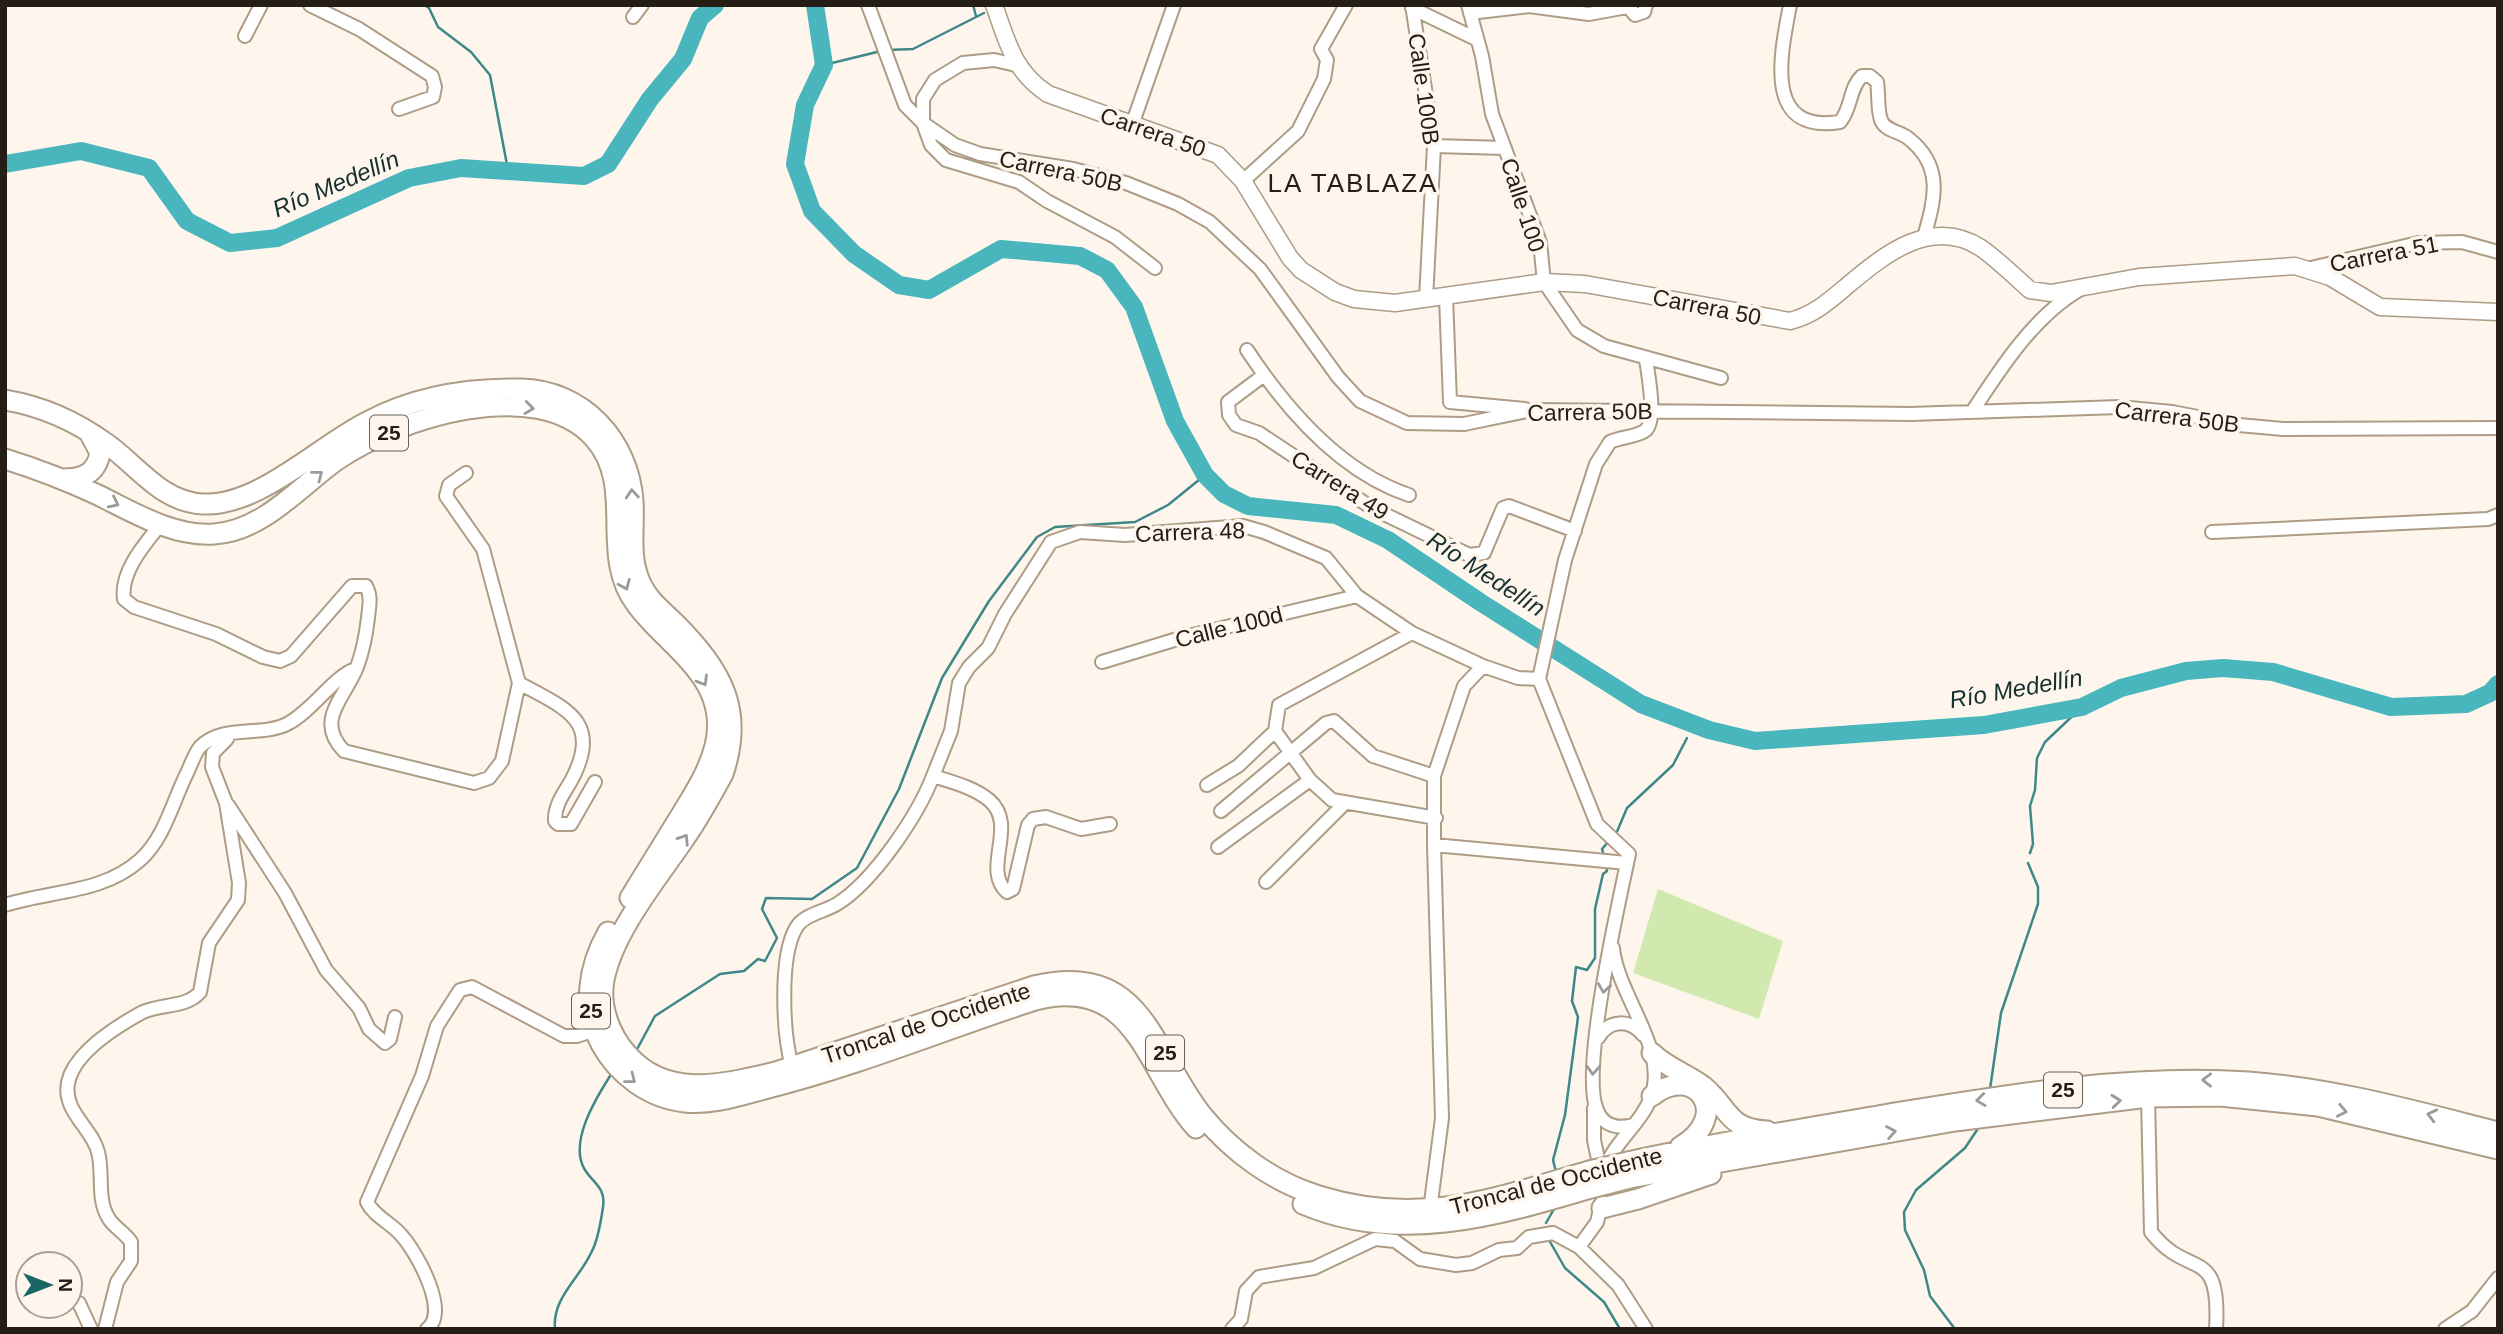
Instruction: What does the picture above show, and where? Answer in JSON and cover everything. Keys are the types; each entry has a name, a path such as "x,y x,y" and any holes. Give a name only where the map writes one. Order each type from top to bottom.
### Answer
{"highway":[{"name":"Troncal de Occidente","path":"5,400 40,409 88,431 121,454 168,494 189,502 211,504 251,494 369,420 411,404 455,394 521,389 554,394 570,401 597,420 617,445 631,481 632,547 636,572 656,606 709,661 727,695 732,722 731,744 723,774 618,941 603,983 608,1024 630,1058 664,1080 691,1086 718,1083 792,1066 1034,986 1058,982 1084,984 1115,995 1140,1014 1201,1114 1231,1146 1269,1174 1292,1186 1342,1202 1399,1210 1430,1210 1478,1203 1629,1170 1955,1121 2148,1097 2220,1096 2318,1107 2498,1149"},
{"name":"Troncal de Occidente","path":"9,457 160,525 204,534 243,528 264,517 339,459 371,441 412,424 464,409 515,407 552,412 569,418 597,442 615,481 617,559 623,581 645,616 699,673 715,710 717,737 707,773 607,934 594,962 589,1000 595,1030 611,1059 641,1087 676,1101 705,1102 796,1081 1035,1000 1076,996 1102,1003 1134,1028 1178,1104 1226,1157 1269,1188 1310,1207 1370,1222 1430,1225 1480,1219 1594,1179"},
{"path":"5,417 21,408 40,409"},
{"path":"61,479 80,478 94,469 100,453 88,431"},
{"path":"1648,1044 1670,1069 1700,1084 1734,1122 1753,1130 1793,1131"},
{"name":"Troncal de Occidente","path":"1629,1170 1672,1152 1956,1103 2100,1085 2180,1080 2248,1082 2323,1091 2498,1132"},
{"path":"1652,1096 1663,1087 1679,1084 1695,1090 1706,1105 1704,1128 1698,1136 1672,1152"},
{"path":"1602,1208 1638,1199 1727,1169 1858,1137"}],"main road":[{"name":"Carrera 50","path":"994,5 1016,65 1034,85 1048,94 1211,152 1233,168 1243,181 1290,258 1320,284 1354,299 1395,303 1544,282 1585,284 1790,321 1821,308 1872,265 1904,244 1941,235 1963,239 1980,248 2030,289 2051,293 2118,280 2240,268 2311,268 2380,307 2498,312"}],"street":[{"path":"245,36 261,5"},
{"path":"310,5 359,29 432,76 435,87 433,97 399,109"},
{"path":"634,11 642,5"},
{"name":"Carrera 50B","path":"869,5 905,105 923,123 955,145 980,154 1073,169 1126,183 1178,204 1210,222 1260,269 1338,377 1360,401 1383,415 1407,424 1464,424 1532,410 1972,412 2119,407 2283,429 2498,428"},
{"path":"1132,125 1174,5"},
{"path":"1243,181 1298,131 1324,79 1327,60 1321,49 1346,5"},
{"path":"1469,9 1529,6 1589,14 1627,6 1630,12 1638,15 1646,5"},
{"path":"1790,5 1782,47 1782,94 1786,104 1808,121 1826,124 1840,122 1850,111 1855,82 1862,76 1870,76 1877,82 1881,119 1886,127 1907,137 1931,171 1936,198 1924,237"},
{"path":"1412,7 1476,38"},
{"name":"Calle 100B","path":"1412,7 1434,146 1426,299"},
{"name":"Calle 100","path":"1469,9 1492,114 1540,242 1544,282 1577,330 1604,346 1721,378"},
{"path":"1016,65 981,60 964,63 935,80 923,99 923,123 931,145 946,160 1019,182 1115,237 1155,268"},
{"path":"1434,146 1504,148"},
{"name":"Carrera 51","path":"2311,268 2418,243 2462,242 2498,252"},
{"path":"1972,412 1994,377 2045,317 2064,299 2084,288"},
{"path":"1446,296 1450,402 1532,410"},
{"name":"Carrera 49","path":"1247,350 1264,375 1353,468 1380,485 1409,495"},
{"path":"1579,1247 1597,1222 1602,1208 1594,1179 1593,1060 1621,863 1629,854 1597,824 1539,679 1575,531 1603,450 1610,442 1647,429 1652,411 1646,359"},
{"name":"Carrera 49","path":"1264,375 1228,402 1229,415 1236,425 1259,433 1373,508 1469,555 1485,553 1503,508 1508,506 1575,531"},
{"path":"1343,488 1353,468"},
{"path":"160,525 143,546 122,588 124,599 134,607 216,634 263,657 280,661 291,656 352,586 361,584 371,595 365,640 356,669 332,715 331,732 344,751 474,783 489,778 502,761 519,682 483,549 446,496 449,485 466,473"},
{"path":"2211,532 2488,519 2498,515"},
{"name":"Carrera 48","path":"933,776 951,731 959,683 969,667 988,648 1005,614 1051,542 1080,532 1125,535 1243,526 1326,558 1357,596 1412,634 1483,666 1518,678 1539,679"},
{"name":"Calle 100d","path":"1102,662 1184,637 1357,596"},
{"path":"1207,785 1238,766 1275,731 1279,705 1412,634"},
{"path":"1430,1210 1442,1118 1434,776 1464,686 1483,666"},
{"path":"5,905 34,895 82,890 121,873 140,860 158,840 199,748 214,737 284,726 309,710 347,672 356,669"},
{"path":"519,682 569,711 582,724 582,742 575,774 554,812 555,821 564,826 571,824 595,782"},
{"path":"1221,811 1325,723 1334,721 1373,756 1434,776"},
{"path":"1275,731 1310,780 1332,800 1436,818"},
{"path":"105,1329 117,1282 131,1261 131,1242 110,1221 103,1207 98,1150 69,1103 68,1086 76,1064 100,1041 144,1011 186,1002 200,992 209,943 238,900 239,883 226,803 212,760 227,734"},
{"path":"792,1066 785,1038 784,1005 789,954 797,926 808,917 837,904 866,879 912,821 933,776 980,793 997,808 1002,836 998,877 1007,892 1013,889 1028,825 1033,819 1045,817 1081,829 1110,824"},
{"path":"1218,847 1310,780"},
{"path":"226,803 234,811 240,826 285,893 326,970 359,1008 377,1039 385,1043 390,1040 395,1017"},
{"path":"1266,882 1345,803"},
{"path":"1434,845 1621,863"},
{"path":"1594,1179 1652,1096 1656,1074 1648,1044 1617,967 1612,934"},
{"path":"427,1329 436,1315 436,1306 418,1259 401,1234 370,1208 367,1202 422,1076 437,1026 460,990 472,987 565,1036 577,1036 595,1030"},
{"path":"1597,1041 1606,1028 1623,1023 1631,1024 1648,1044"},
{"path":"2148,1097 2151,1232 2164,1245 2209,1272 2216,1286 2216,1329"},
{"path":"1594,1098 1595,1107 1606,1122 1614,1126 1633,1125"},
{"path":"1232,1329 1241,1319 1246,1291 1259,1277 1314,1268 1375,1239 1395,1241 1420,1259 1456,1265 1472,1263 1499,1250 1517,1248 1529,1237 1553,1233 1579,1247 1618,1285 1645,1328"},
{"path":"2445,1329 2472,1311 2498,1278"}],"green space":[{"path":"1658,889 1783,941 1759,1019 1633,973"}],"waterway":[{"path":"424,5 429,8 438,27 471,52 490,75 508,170"},
{"name":"Río Medellín","path":"5,164 81,151 149,168 187,221 230,243 277,238 409,178 461,168 584,176 608,164 650,99 683,59 700,18 715,5"},
{"name":"Río Medellín","path":"815,5 824,65 805,105 795,164 812,211 854,254 899,285 929,290 1001,249 1080,256 1107,270 1134,307 1175,421 1205,475 1224,494 1248,506 1336,515 1388,540 1641,704 1709,730 1755,741 1984,725 2082,707 2121,688 2186,671 2223,668 2273,672 2391,707 2466,704 2490,693 2498,684"},
{"path":"973,5 976,16"},
{"path":"887,50 913,49 984,13"},
{"path":"824,65 881,51"},
{"path":"635,1053 655,1016 720,974 744,971 758,959 765,961 777,938 762,909 766,898 812,899 857,868 899,789 942,678 989,601 1037,537 1055,527 1135,522 1168,505 1205,475"},
{"path":"2030,853 2033,844 2030,806 2035,790 2037,758 2045,742 2082,707"},
{"path":"1616,834 1627,808 1673,765 1687,738"},
{"path":"1604,856 1602,849 1609,841"},
{"path":"1990,1089 2001,1013 2038,904 2038,887 2028,863"},
{"path":"1556,1172 1553,1160 1565,1115 1578,1017 1572,1001 1576,967 1587,970 1595,958 1595,909 1603,874 1607,871 1606,866"},
{"path":"555,1329 555,1318 562,1298 586,1262 599,1231 603,1195 585,1170 580,1147 586,1121 610,1076"},
{"path":"1955,1329 1930,1296 1924,1270 1905,1230 1904,1212 1916,1190 1965,1148 1979,1127"},
{"path":"1546,1223 1554,1209"},
{"path":"1549,1240 1565,1268 1604,1302 1620,1329"}],"district":[{"name":"LA TABLAZA","path":"1353,183"}]}
